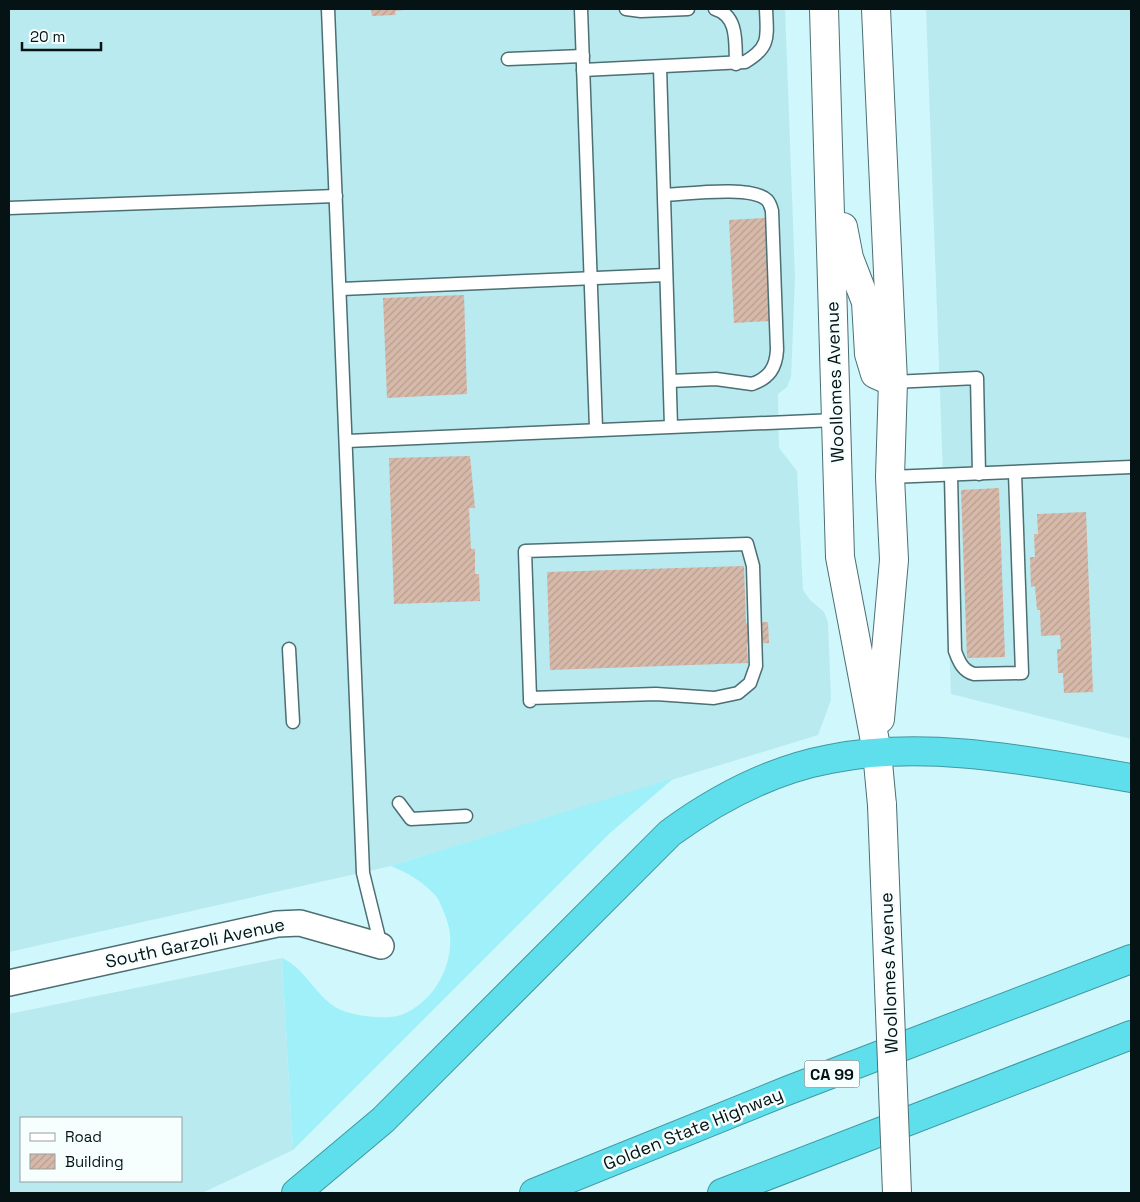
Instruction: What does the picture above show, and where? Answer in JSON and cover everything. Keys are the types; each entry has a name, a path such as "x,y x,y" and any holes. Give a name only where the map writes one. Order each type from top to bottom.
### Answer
{"highway":[{"path":"296,1193 383,1120 670,833 702,810 738,790 789,770 830,759 877,752 975,754 1058,764 1131,778"},
{"name":"Golden State Highway","path":"534,1193 790,1090 1131,959"},
{"path":"722,1193 1131,1035"}],"street":[{"name":"Woollomes Avenue","path":"824,9 840,557 877,752 882,805 897,1193"},
{"name":"Woollomes Avenue","path":"876,9 893,382 890,477 894,560 877,752"},
{"path":"829,164 849,258 866,302 869,354 875,374 893,382"},
{"name":"South Garzoli Avenue","path":"9,983 277,924 300,923 381,946"}],"lane":[{"path":"328,9 341,289 363,873 381,946"},
{"path":"581,9 596,428"},
{"path":"626,9 640,11 688,9"},
{"path":"714,9 723,12 733,24 741,63"},
{"path":"583,70 741,63 758,55 766,42 766,9"},
{"path":"508,59 582,56"},
{"path":"660,67 671,426"},
{"path":"665,195 740,192 762,197 770,204 772,211 777,350 775,366 766,378 752,384 716,379 670,381"},
{"path":"9,208 336,196"},
{"path":"341,289 666,275"},
{"path":"893,382 977,378 979,474"},
{"path":"346,441 596,428 835,420"},
{"path":"890,477 1131,467"},
{"path":"950,475 955,651 958,661 964,669 974,674 1022,673 1015,473"},
{"path":"747,544 753,566 756,666 750,683 738,693 714,698 656,694 530,699 525,551 747,544"},
{"path":"289,649 293,722"},
{"path":"399,803 412,819 466,816"}],"shaded area":[{"path":"9,9 785,9 795,277 791,377 787,387 778,394 779,448 797,471 803,590 810,600 824,612 828,622 831,700 818,735 391,866 9,952"},
{"path":"926,9 1131,9 1131,739 951,694"},
{"path":"674,778 610,833 293,1150 282,958 298,969 325,999 341,1010 371,1017 401,1015 426,999 436,987 448,959 449,929 441,905 435,895 414,878 391,866"},
{"path":"282,958 293,1150 202,1193 9,1193 9,1014"}],"building":[{"path":"371,9 404,10 395,11 396,15 372,16"},
{"path":"766,218 770,321 734,323 729,220"},
{"path":"464,295 467,394 387,398 383,298"},
{"path":"470,456 475,508 469,508 471,549 475,549 475,574 479,574 480,601 394,604 389,458"},
{"path":"999,488 1005,657 967,658 961,490"},
{"path":"1086,512 1093,692 1064,693 1063,673 1058,673 1057,649 1061,649 1060,635 1041,636 1040,610 1037,610 1035,586 1031,587 1030,557 1035,557 1034,534 1038,534 1037,514"},
{"path":"744,566 746,623 768,622 769,643 747,644 748,663 550,670 547,572"}]}
